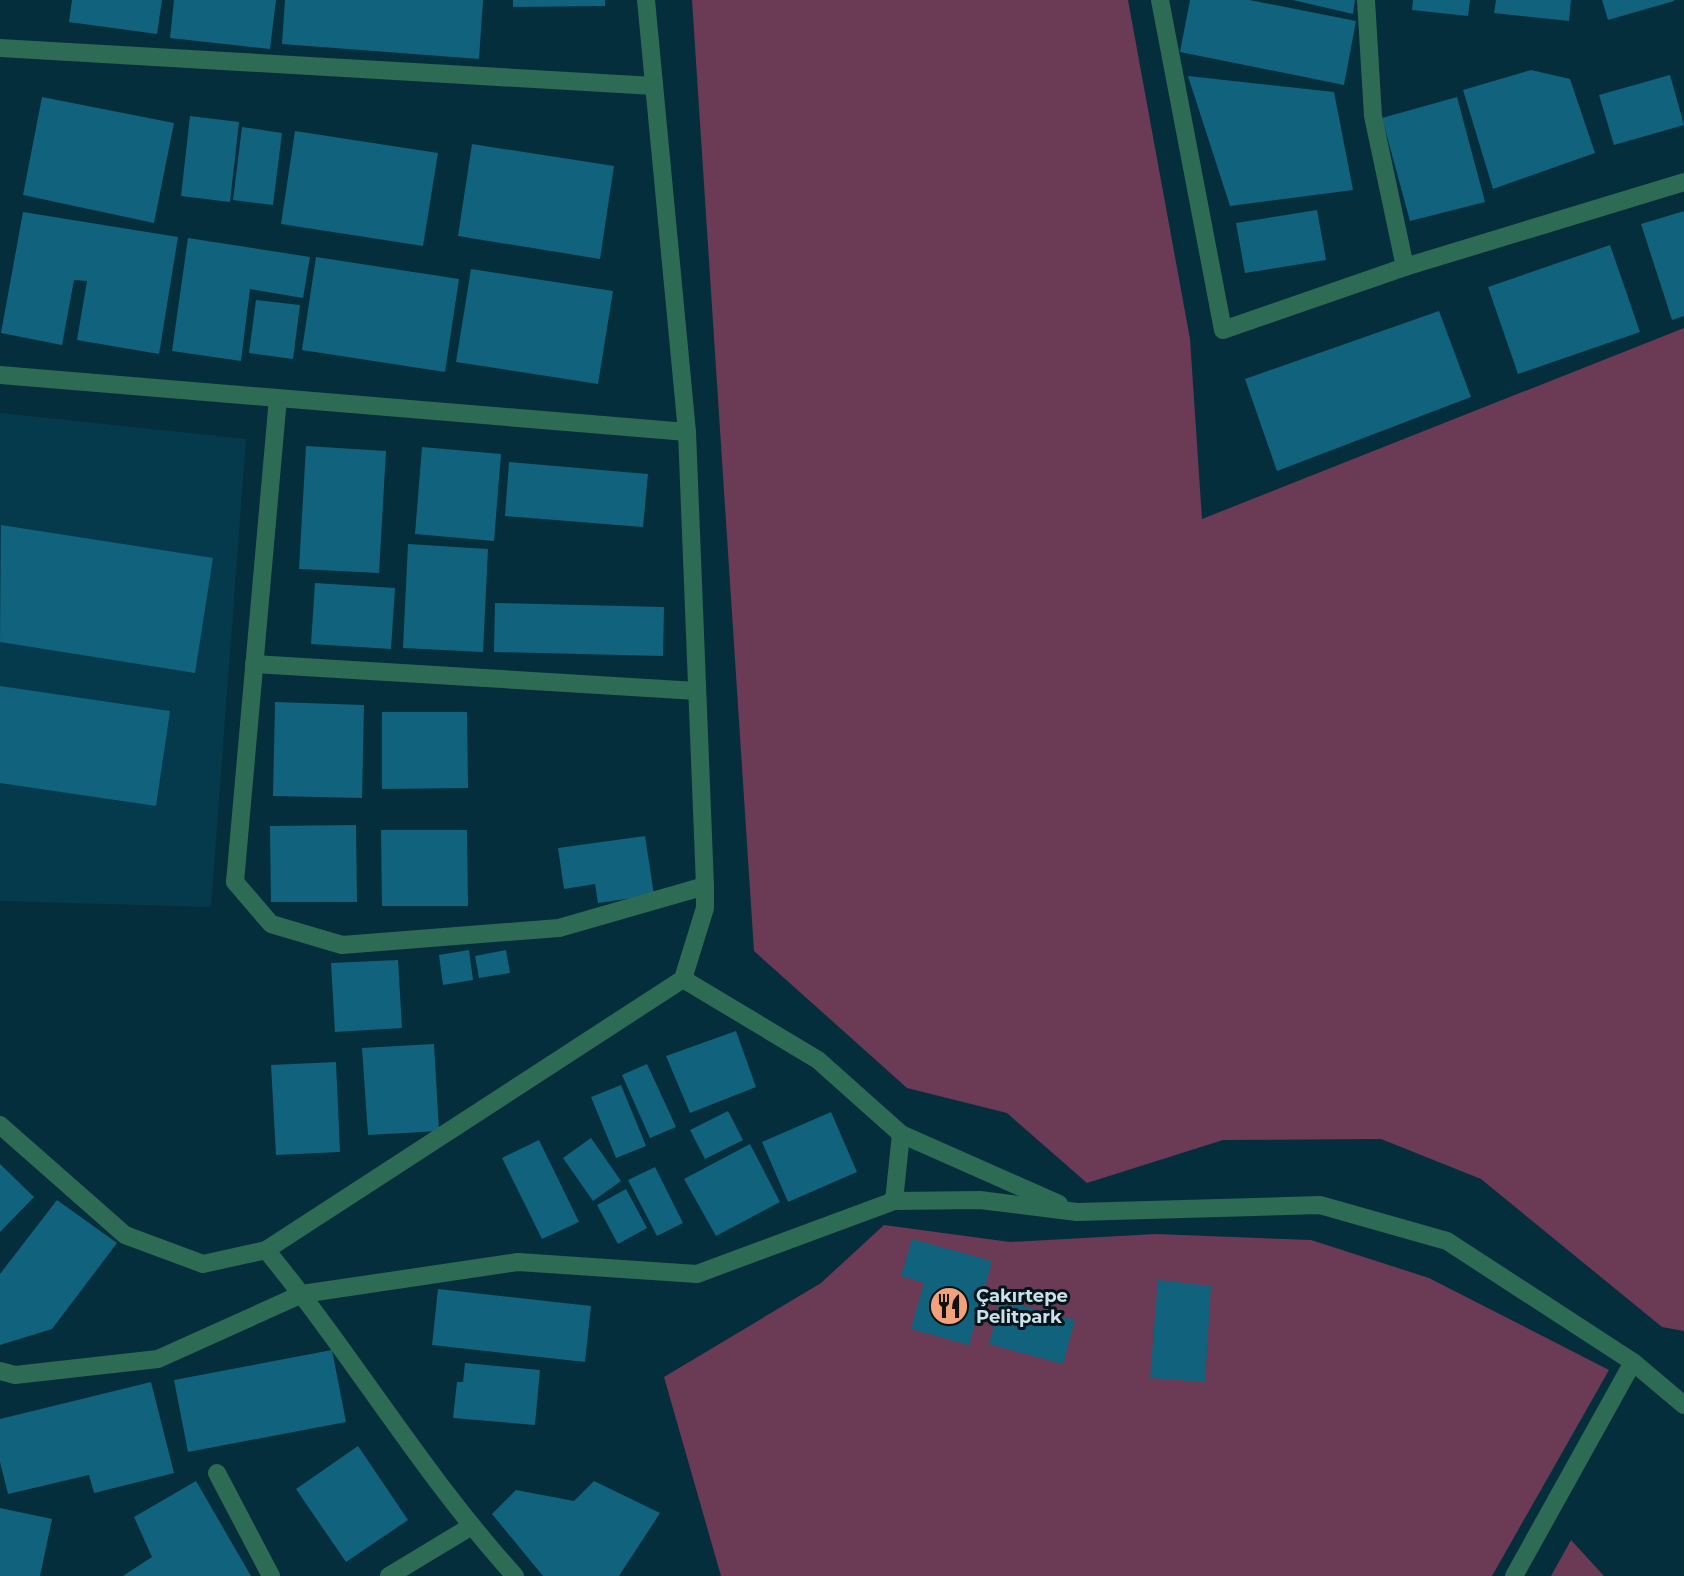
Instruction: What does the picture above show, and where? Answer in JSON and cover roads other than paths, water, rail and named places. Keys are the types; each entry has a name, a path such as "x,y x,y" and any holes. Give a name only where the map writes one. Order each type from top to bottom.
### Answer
{"street":[{"path":"0,1125 125,1235 203,1264 266,1250 684,979 705,908 705,886 687,432 646,0"},
{"path":"1160,0 1223,330 1405,267 1684,182"},
{"path":"1366,0 1373,116 1405,267"},
{"path":"0,48 654,86"},
{"path":"0,374 687,432"},
{"path":"278,398 235,882 271,924 342,946 559,929 705,886"},
{"path":"254,664 697,691"},
{"path":"684,979 818,1060 901,1134 1077,1212"},
{"path":"894,1201 901,1134"},
{"path":"0,1371 15,1375 158,1359 302,1294 518,1262 697,1274 894,1201 980,1200 1077,1212 1320,1205 1447,1241 1633,1362 1684,1405"},
{"path":"266,1250 302,1294 470,1527 515,1576"},
{"path":"1514,1576 1633,1362"},
{"path":"217,1473 271,1576"},
{"path":"389,1576 470,1527"}],"place":[{"name":"Çakırtepe Pelitpark","path":"949,1306"}]}
